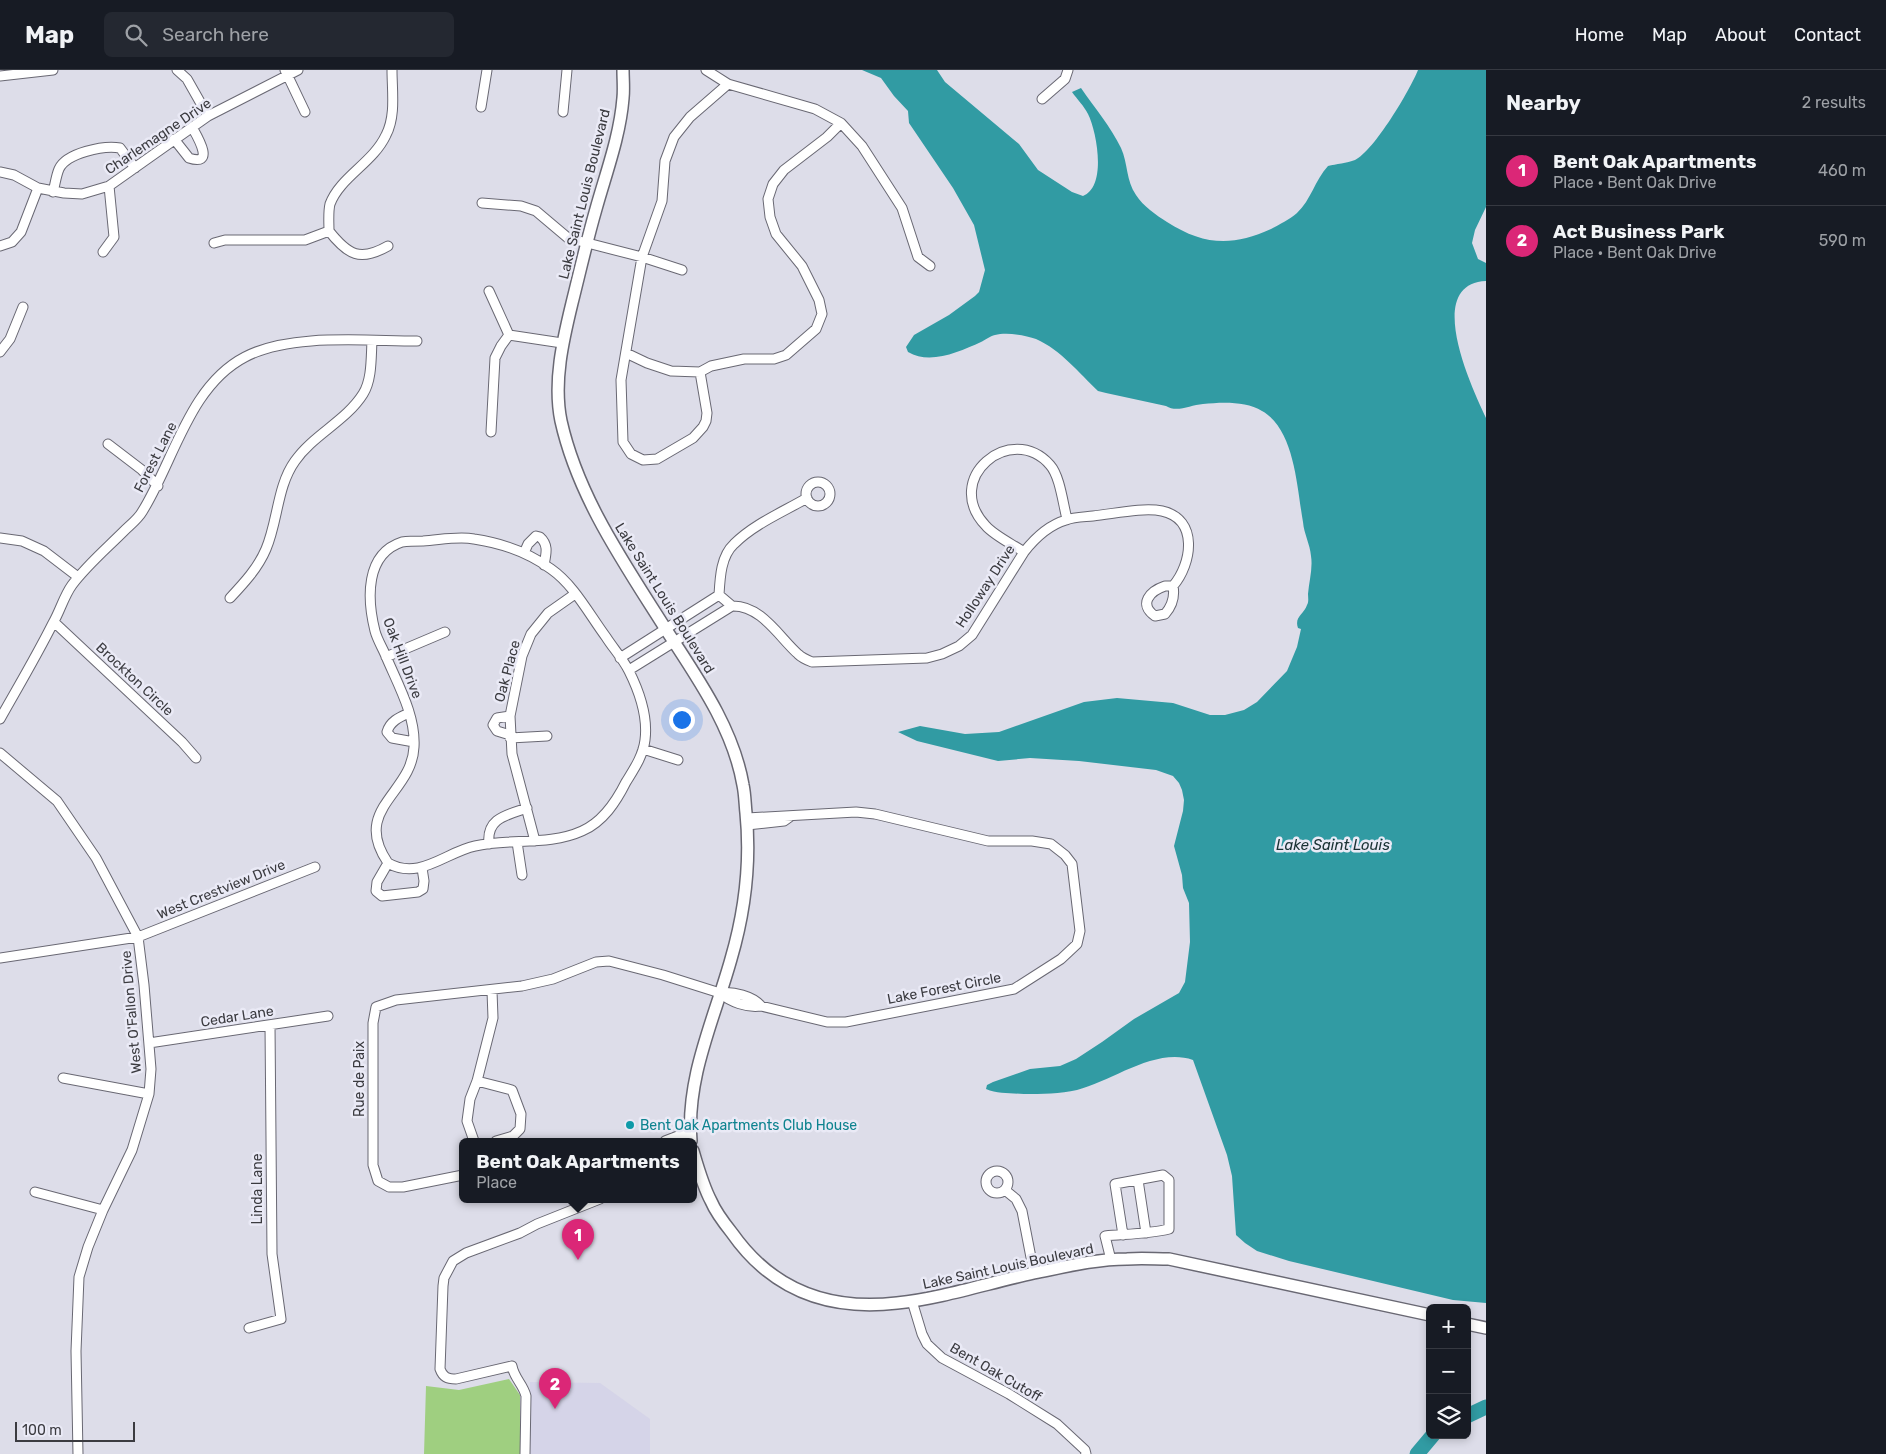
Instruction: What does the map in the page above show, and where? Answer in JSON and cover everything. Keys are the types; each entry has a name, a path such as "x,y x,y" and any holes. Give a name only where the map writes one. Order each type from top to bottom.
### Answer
{"main road":[{"name":"Lake Saint Louis Boulevard","path":"623,70 623,100 616,138 586,243 562,343 559,380 560,416 568,450 592,508 710,700 727,734 744,786 747,821 746,890 736,941 696,1071 692,1092 691,1136"},
{"name":"Lake Saint Louis Boulevard","path":"697,1162 712,1203 741,1246 774,1277 804,1293 839,1303 866,1305 912,1301 1034,1273 1111,1260 1169,1259 1426,1314"},
{"path":"1471,1325 1486,1328"}],"street":[{"path":"0,76 53,70"},
{"path":"177,70 187,79 208,116"},
{"name":"Charlemagne Drive","path":"0,172 14,175 38,188 53,192 82,194 109,186 208,116 287,73 298,70"},
{"path":"388,246 370,255 353,253 341,246 329,231 330,205 338,189 372,157 386,135 391,120 392,70"},
{"path":"481,107 487,70"},
{"path":"563,112 567,70"},
{"path":"706,70 728,84 815,109 841,124 862,146 902,208 918,257 930,266"},
{"path":"1042,99 1065,80 1068,70"},
{"path":"287,73 305,112"},
{"path":"700,372 706,413 706,421 703,428 693,438 657,459 643,460 631,454 623,442 621,380 642,257 662,201 665,161 674,137 690,118 728,84"},
{"path":"626,352 647,363 671,371 700,372 710,366 744,359 774,359 786,355 816,329 822,314 819,300 802,266 776,234 770,217 768,199 774,184 784,170 841,124"},
{"path":"174,139 188,158 195,160 200,158 203,154 202,145 192,127"},
{"path":"53,192 59,168 71,157 95,149 111,146 120,148 135,168"},
{"path":"103,252 114,237 109,186"},
{"path":"0,246 12,242 21,232 38,188"},
{"path":"482,203 521,206 536,211 568,238 642,257 682,270"},
{"path":"214,243 225,240 305,240 329,231"},
{"path":"488,291 509,335"},
{"path":"0,352 10,339 23,307"},
{"path":"509,335 562,343"},
{"path":"491,432 495,358 509,335"},
{"name":"Forest Lane","path":"0,719 54,622 70,588 89,564 141,514 158,486 195,407 205,390 219,374 245,356 278,345 318,341 417,341"},
{"path":"230,598 253,571 266,548 284,486 294,462 310,444 350,410 364,392 370,371 372,341"},
{"path":"108,444 142,470 158,486"},
{"path":"1024,552 986,527 976,515 971,499 972,483 978,469 986,460 1003,451 1022,450 1036,454 1051,466 1059,485 1067,519"},
{"path":"719,594 722,568 733,544 754,529 807,498"},
{"name":"Holloway Drive","path":"732,606 739,606 754,612 800,656 812,662 927,658 942,654 959,646 972,635 1024,552 1033,540 1048,528 1067,519 1148,510 1162,511 1176,517 1185,529 1189,545 1187,563 1173,586"},
{"path":"524,554 528,544 536,536 540,537 546,545 544,565"},
{"path":"0,538 22,541 44,551 78,577"},
{"name":"Oak Hill Drive","path":"468,538 495,542 524,554 552,569 575,594 629,670 644,711 646,726 643,749 616,801 600,819 583,831 564,837 536,841 473,846 422,868 407,870 396,867 388,863 379,849 376,834 378,817 406,772 414,750 414,742 409,713 376,632 370,604 372,576 381,554 403,542 468,538"},
{"name":"Oak Place","path":"536,841 512,754 510,716 522,656 532,634 548,613 575,594"},
{"path":"620,658 719,594"},
{"path":"629,670 732,606 719,594"},
{"name":"Brockton Circle","path":"54,622 182,742 196,758"},
{"path":"386,657 445,632"},
{"name":"Oak Hill Drive","path":"409,713 397,718 388,728 387,732 392,738 414,742"},
{"name":"Oak Place","path":"510,716 497,718 493,725 497,731 510,736"},
{"path":"510,736 547,736"},
{"path":"643,749 678,760"},
{"name":"West O'Fallon Drive","path":"0,753 56,801 96,858 138,937 144,985 151,1069 149,1094 132,1150 103,1210 88,1247 78,1286 76,1351 78,1454"},
{"path":"489,844 488,837 493,823 508,814 527,808"},
{"name":"Lake Forest Circle","path":"720,993 728,1000 754,1007 761,1006 827,1022 846,1022 1014,989 1061,960 1078,944 1080,931 1072,864 1065,854 1051,844 1032,841 988,841 875,814 856,812 791,816 784,821 747,821"},
{"path":"517,842 522,875"},
{"path":"388,863 377,882 376,890 382,896 418,892 423,889 422,868"},
{"name":"West Crestview Drive","path":"0,958 138,937 315,867"},
{"name":"Rue de Paix","path":"459,1176 404,1187 389,1187 378,1181 373,1165 373,1023 376,1006 396,1000 492,991 522,986 553,979 596,962 609,961 663,975 720,993"},
{"path":"473,1138 467,1121 470,1099 477,1081 493,1018 492,991"},
{"name":"Cedar Lane","path":"149,1043 328,1016"},
{"name":"Linda Lane","path":"249,1328 281,1320 272,1254 270,1025"},
{"path":"63,1078 149,1094"},
{"path":"477,1081 512,1090 521,1114 520,1129 513,1136 506,1138"},
{"path":"1111,1260 1105,1236 1169,1229 1170,1180 1163,1175 1115,1184 1123,1234"},
{"path":"1138,1180 1146,1233"},
{"path":"1005,1190 1016,1199 1022,1211 1034,1273"},
{"path":"35,1192 103,1210"},
{"path":"525,1454 526,1396 524,1389 514,1375 512,1366 456,1379 448,1379 442,1374 440,1369 444,1278 453,1261 466,1253 520,1233 537,1224 590,1203"},
{"name":"Bent Oak Cutoff","path":"912,1301 922,1334 928,1344 942,1358 1009,1394 1058,1424 1085,1450 1086,1454"}],"shaded area":[{"path":"530,1382 600,1383 650,1419 650,1454 530,1454"}],"green space":[{"path":"509,1379 520,1395 520,1454 424,1454 426,1386 459,1390"}],"water":[{"name":"Lake Saint Louis","path":"862,70 937,70 945,82 1019,144 1038,170 1072,192 1083,196 1090,191 1095,182 1098,171 1098,158 1091,122 1086,111 1072,92 1081,88 1117,140 1123,154 1130,184 1142,203 1180,230 1205,239 1230,241 1257,235 1291,218 1302,208 1328,166 1355,160 1363,154 1372,145 1400,105 1418,70 1486,70 1486,207 1475,230 1472,243 1478,259 1486,263 1486,281 1467,287 1457,299 1455,318 1457,339 1463,362 1486,418 1486,1303 1453,1300 1289,1261 1257,1251 1245,1243 1236,1235 1232,1176 1227,1155 1193,1060 1179,1057 1149,1061 1091,1086 1064,1092 1024,1094 1000,1093 986,1089 987,1085 993,1082 1030,1069 1060,1066 1076,1059 1134,1019 1179,993 1185,982 1190,942 1189,903 1183,888 1182,875 1174,846 1183,811 1184,800 1182,790 1173,776 1156,770 1079,761 1030,758 998,761 917,741 898,732 920,726 965,734 999,732 1084,702 1117,698 1173,703 1210,715 1225,715 1244,710 1257,702 1287,671 1297,647 1301,629 1298,628 1297,621 1308,602 1312,565 1311,556 1293,461 1288,445 1273,420 1262,411 1249,405 1226,403 1203,404 1175,409 1098,391 1054,349 1036,339 1022,335 995,335 963,350 944,356 917,356 908,352 906,347 914,335 949,315 979,292 985,270 974,225 953,188 909,123 908,111 881,78"}],"waterway":[{"path":"1471,1414 1486,1407"},
{"path":"1417,1454 1430,1439"}],"place":[{"name":"Bent Oak Apartments Club House","path":"630,1125"},
{"name":"Bent Oak Apartments","path":"578,1260"},
{"name":"Act Business Park","path":"555,1409"}]}
